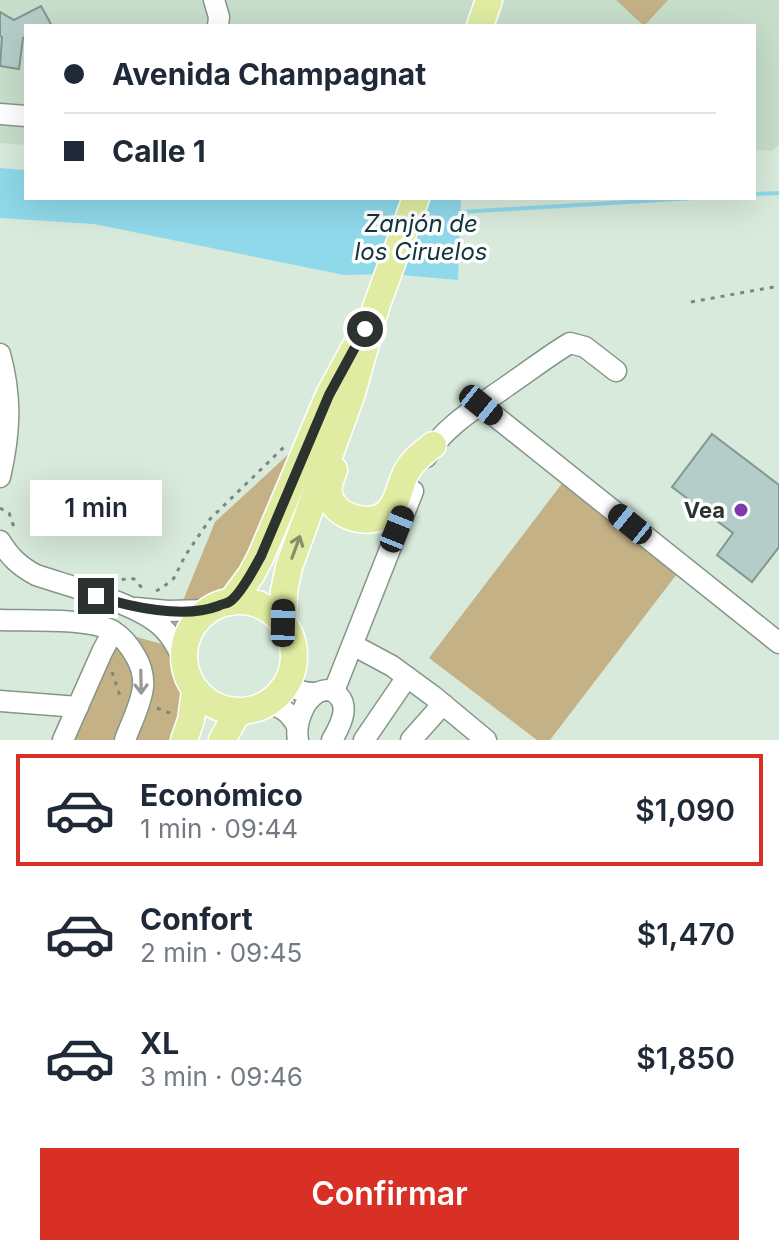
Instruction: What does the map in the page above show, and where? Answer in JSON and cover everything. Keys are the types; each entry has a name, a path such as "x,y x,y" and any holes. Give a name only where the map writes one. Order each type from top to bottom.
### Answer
{"main road":[{"path":"481,24 489,0"},
{"path":"283,623 284,591 289,567 352,393 376,307 415,200"},
{"path":"219,606 246,602 260,605 283,623 290,636 294,664 290,677 282,692 254,710 238,712 207,702 187,676 183,660 184,645 197,620 219,606 251,575 329,395 376,307"},
{"path":"352,393 352,419 328,489 330,500 345,515 368,519 381,517 389,511 407,471 415,459 433,445"},
{"path":"184,740 191,720 195,690"},
{"path":"222,740 238,712"}],"street":[{"path":"214,0 218,24"},
{"path":"0,114 24,116"},
{"path":"298,733 305,706 325,692 353,645 387,553 433,445 481,405 570,343 585,347 616,371"},
{"path":"0,354 9,408 8,444 0,477"},
{"path":"481,405 779,643"},
{"path":"8,540 13,560 36,575"},
{"path":"0,567 36,575 146,614 174,641 183,660"},
{"path":"120,604 142,609 219,606"},
{"path":"0,620 86,623 113,631 131,648 142,673 143,687 125,740"},
{"path":"63,740 113,631"},
{"path":"353,645 392,666 443,704 481,738"},
{"path":"290,677 298,691 340,695 344,715 332,740"},
{"path":"364,740 407,677"},
{"path":"0,701 78,707"},
{"path":"269,703 291,715 298,733"},
{"path":"411,740 443,704"}],"path":[{"path":"691,302 779,286"},
{"path":"95,575 120,580 134,579 148,593 162,588 174,578 210,519 289,442"},
{"path":"0,508 12,518 8,540"}],"shaded area":[{"path":"0,0 779,0 779,145 772,151 756,150 756,24 24,24 24,145 0,143"},
{"path":"616,0 668,0 646,24 642,24"},
{"path":"293,450 240,575 225,594 200,608 186,624 177,659 185,702 177,740 73,740 119,632 165,645 215,522"},
{"path":"567,477 683,566 550,740 537,740 429,658"}],"water":[{"name":"Zanjón de los Ciruelos","path":"0,168 24,170 24,200 461,200 458,280 389,274 344,275 94,224 0,218"}],"building":[{"path":"41,6 51,24 24,24 19,69 0,66 0,12 14,20"},
{"name":"Vea","path":"712,434 779,485 779,547 752,582 717,555 733,533 672,487"}],"waterway":[{"path":"756,194 779,193"},
{"path":"461,212 661,200"}],"place":[{"name":"Vea","path":"741,510"}],"route":[{"path":"96,596 142,609 168,611 208,610 231,602 261,556 329,395 365,329"}]}
